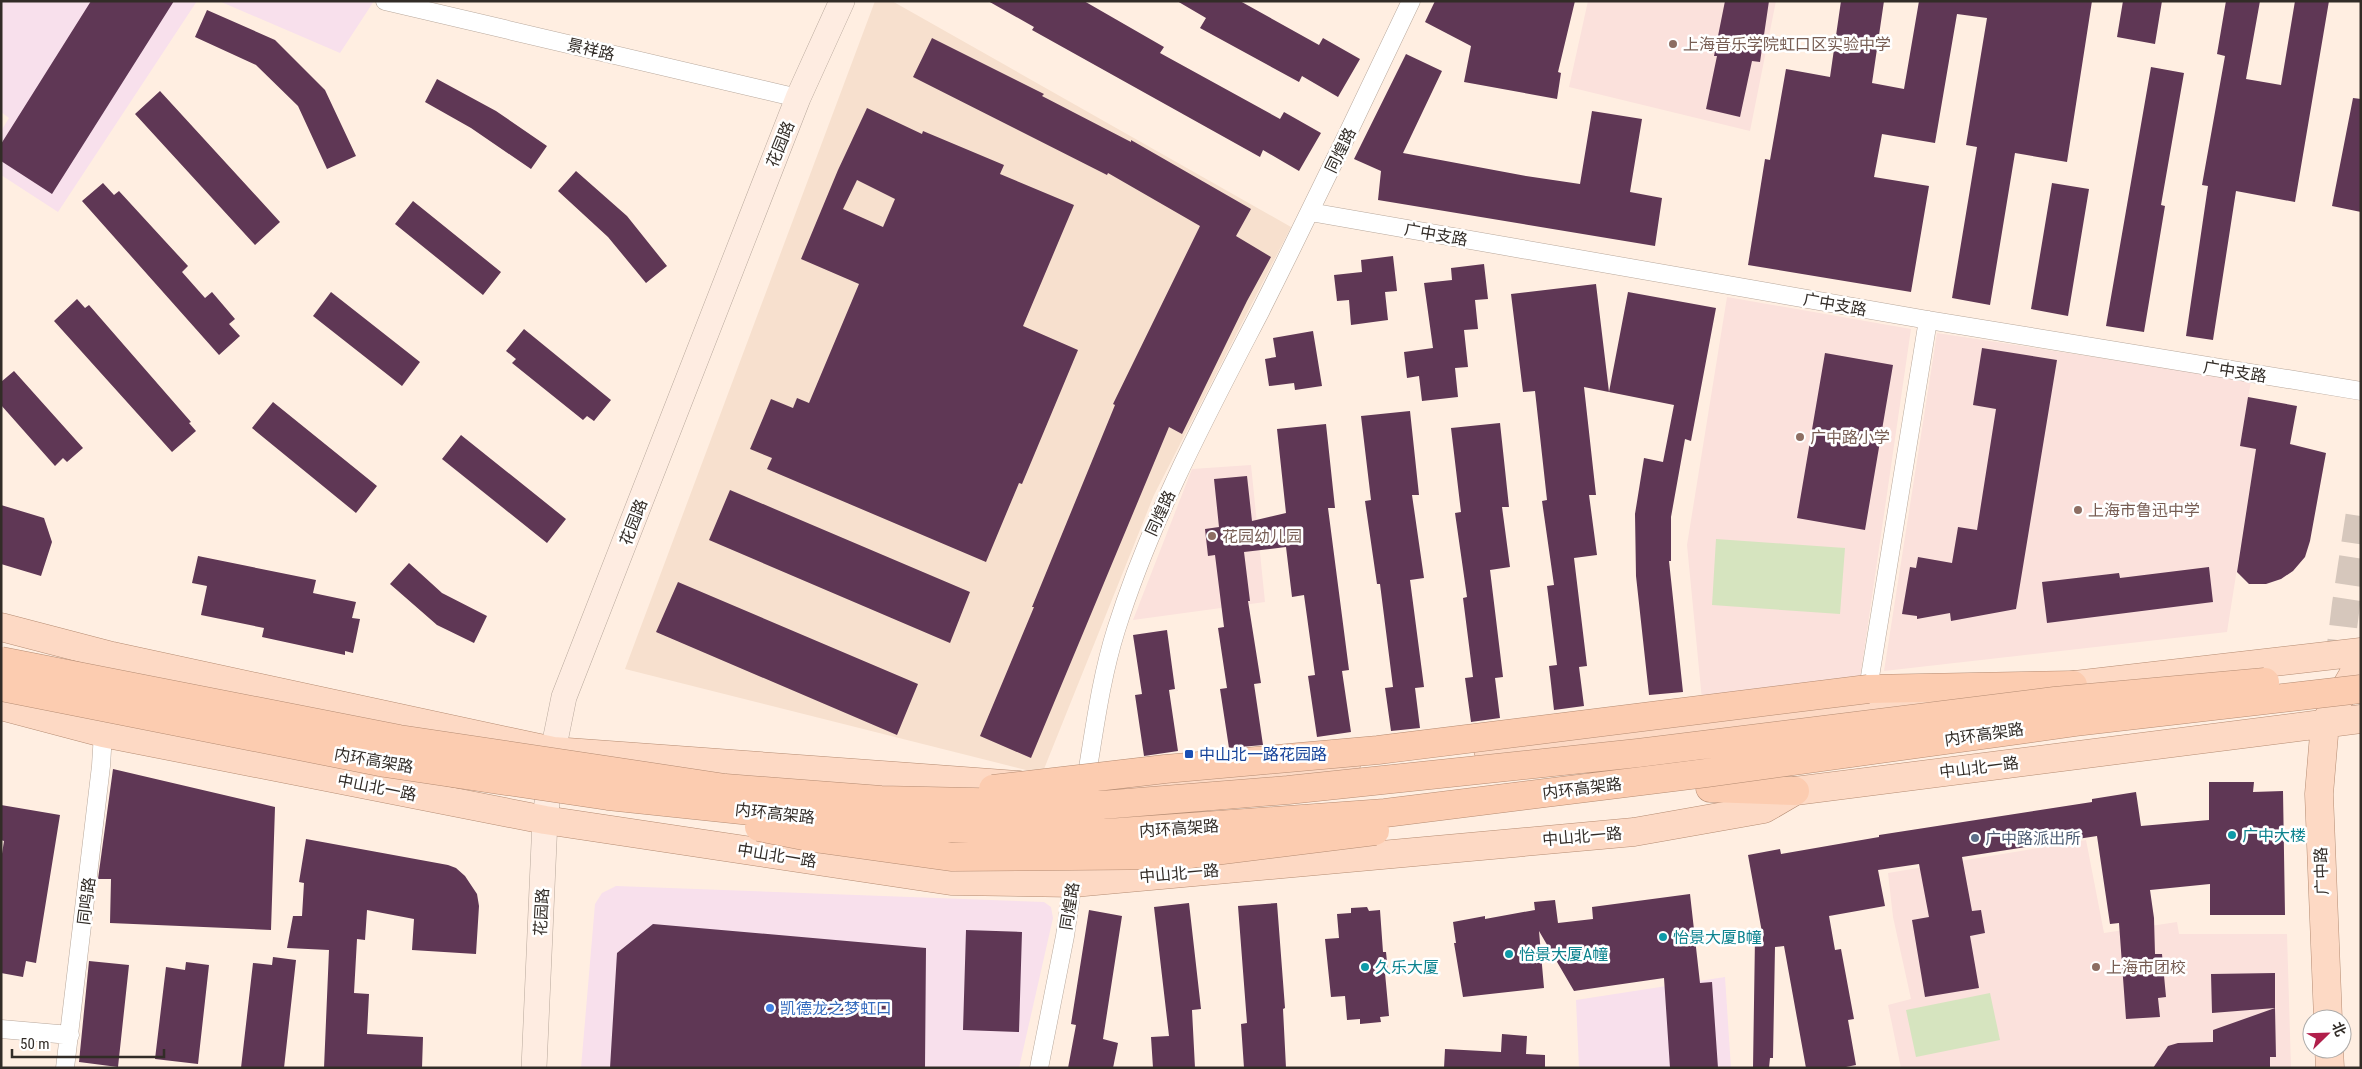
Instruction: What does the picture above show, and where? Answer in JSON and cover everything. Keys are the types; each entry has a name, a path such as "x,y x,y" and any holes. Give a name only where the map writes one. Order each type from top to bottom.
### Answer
{"highway":[{"name":"内环高架路","path":"1,661 399,739 725,788 881,800 1102,805 1278,791 1638,753 2055,701 2361,673"},
{"path":"881,800 1165,769 1378,750 1868,689 2073,685"},
{"name":"内环高架路","path":"1,687 385,763 608,796 904,827 1107,833 1385,813 1706,773 2076,722 2361,689"},
{"path":"608,796 814,838 950,857 1172,855 1710,788 1796,791"}],"main road":[{"name":"花园路","path":"534,1068 545,820 553,751 564,698 798,98 842,1"},
{"path":"1,626 112,656 553,751 1085,790 1193,783 2361,652"},
{"path":"2325,723 2361,662"},
{"name":"中山北一路","path":"1,706 103,733 545,820 951,882 1073,883 1634,832 1764,809 1796,791 2361,719"},
{"name":"广中路","path":"2325,723 2318,794 2328,1009"}],"street":[{"name":"景祥路","path":"385,1 798,98"},
{"name":"同煌路","path":"1039,1068 1073,883 1085,790 1106,670 1115,633 1144,548 1213,403 1310,212 1412,1"},
{"name":"广中支路","path":"1310,212 1928,320 2361,392"},
{"path":"1868,689 1928,320"},
{"name":"同鸣路","path":"65,1068 101,766 103,733"},
{"path":"1,1029 70,1035"}],"shaded area":[{"path":"1,1 197,1 58,212 1,175 1,131 9,118 1,112"},
{"path":"219,1 374,1 340,53"},
{"path":"875,1 892,1 1291,227 1154,495 1042,774 625,669"},
{"name":"上海音乐学院虹口区实验中学","path":"1588,1 1776,1 1750,131 1569,87"},
{"name":"广中路小学","path":"1727,297 1911,329 1860,679 1702,700 1687,545"},
{"name":"上海市鲁迅中学","path":"1937,333 2251,381 2240,445 2256,449 2227,632 1884,671"},
{"name":"花园幼儿园","path":"1251,465 1265,602 1133,620 1192,469"},
{"name":"上海市团校","path":"2086,840 2104,933 2177,922 2179,934 2287,934 2291,1068 1901,1068 1888,1005 1911,999 1893,917 1888,873"},
{"path":"616,886 1044,902 1051,907 1053,918 1019,1068 581,1068 595,904 602,893"},
{"path":"1725,977 1731,1068 1579,1068 1576,1000"}],"green space":[{"path":"1716,539 1845,548 1840,614 1712,605"},
{"path":"1990,993 2000,1040 1916,1057 1906,1010"}],"building":[{"path":"91,1 174,1 52,194 1,161 1,144"},
{"path":"988,1 1084,1 1164,47 1160,53 1280,119 1284,112 1321,133 1299,171 1263,150 1260,157 1032,30 1034,27"},
{"path":"1177,1 1240,1 1319,45 1323,38 1360,59 1338,97 1302,76 1299,82 1200,28 1206,18"},
{"path":"1435,1 1575,1 1558,72 1561,73 1557,99 1464,82 1471,46 1425,22"},
{"path":"1725,1 1769,1 1760,62 1752,61 1740,117 1706,109 1717,56 1714,56"},
{"path":"1841,1 1884,1 1872,83 1904,89 1919,1 2092,1 2067,162 2015,153 1990,305 1952,298 1977,147 1966,145 1987,18 1957,14 1935,143 1882,134 1874,177 1929,186 1911,292 1748,265 1765,159 1770,160 1786,69 1830,77"},
{"path":"2123,1 2162,1 2155,44 2117,37"},
{"path":"2226,1 2260,1 2246,79 2281,85 2295,1 2329,1 2295,202 2236,191 2213,340 2186,336 2208,186 2202,185 2225,56 2217,54"},
{"path":"207,10 275,40 325,90 356,156 327,169 298,106 256,65 195,37"},
{"path":"932,38 1044,94 1042,96 1131,142 1131,140 1251,209 1236,236 1271,257 1247,301 1182,434 1169,427 1031,758 980,736 1115,405 1113,404 1200,226 1108,173 1107,175 913,77"},
{"path":"1406,54 1442,71 1403,153 1580,184 1592,111 1642,119 1630,192 1662,198 1655,246 1378,200 1381,171 1354,159"},
{"path":"2151,67 2184,73 2161,205 2165,206 2144,332 2106,326"},
{"path":"437,79 496,111 547,146 531,169 471,128 425,102"},
{"path":"160,91 280,222 255,245 135,114"},
{"path":"2353,98 2361,99 2361,212 2332,206"},
{"path":"867,108 922,134 923,131 1004,165 1000,174 1074,205 1023,326 1078,350 1022,484 1019,483 986,562 767,469 772,458 750,449 771,399 793,408 797,398 809,403 859,284 801,259 838,170","holes":["857,180 895,199 883,227 843,209"]},
{"path":"576,171 627,216 667,266 646,283 608,237 558,191"},
{"path":"103,183 114,195 119,191 188,266 182,272 205,298 212,292 235,319 229,324 240,336 219,355 82,201"},
{"path":"2052,183 2089,189 2068,316 2031,309"},
{"path":"413,201 501,272 483,295 395,224"},
{"path":"1393,256 1397,291 1385,292 1388,320 1351,325 1349,300 1337,301 1334,275 1362,272 1361,260"},
{"path":"1484,264 1488,299 1475,300 1478,329 1464,330 1468,367 1455,368 1458,397 1422,401 1419,376 1407,378 1404,352 1433,348 1424,283 1452,280 1451,268"},
{"path":"1596,284 1609,392 1584,387 1596,495 1589,495 1597,555 1574,558 1587,666 1579,667 1584,706 1554,710 1549,666 1557,665 1547,586 1554,585 1542,501 1547,500 1535,391 1523,392 1511,294"},
{"path":"331,292 420,362 402,386 313,316"},
{"path":"1628,292 1716,308 1691,441 1685,439 1671,517 1671,561 1669,561 1683,692 1649,695 1636,576 1635,514 1644,458 1663,462 1674,405 1609,392"},
{"path":"77,299 85,308 89,305 191,422 189,423 196,431 172,452 54,321"},
{"path":"524,329 611,400 594,421 587,416 583,420 512,363 516,359 506,351"},
{"path":"1313,331 1322,386 1295,390 1294,383 1269,386 1265,359 1276,357 1273,338"},
{"path":"1982,348 2057,360 2016,609 1951,621 1950,613 1917,619 1917,616 1902,614 1910,567 1916,568 1918,557 1952,563 1958,527 1977,530 1996,409 1973,405"},
{"path":"1825,353 1893,365 1865,530 1797,518"},
{"path":"14,371 83,448 67,462 63,458 55,466 1,405 1,382"},
{"path":"2248,397 2297,406 2290,444 2326,453 2310,541 2305,557 2293,571 2281,579 2266,584 2249,584 2237,572 2256,449 2240,446"},
{"path":"273,402 377,486 356,513 252,428"},
{"path":"1410,411 1419,495 1412,495 1424,578 1410,580 1424,687 1415,688 1420,728 1391,731 1385,688 1393,687 1380,584 1377,584 1365,501 1371,500 1361,416"},
{"path":"1500,423 1509,507 1502,507 1510,567 1490,570 1503,677 1495,678 1500,718 1471,722 1465,678 1473,677 1463,598 1467,597 1455,513 1461,512 1451,428"},
{"path":"1326,424 1335,508 1328,508 1349,670 1342,671 1351,732 1317,737 1308,676 1315,675 1304,595 1292,597 1286,547 1244,552 1250,601 1248,601 1261,683 1254,684 1263,745 1229,748 1220,689 1227,688 1218,628 1224,627 1215,555 1208,556 1205,529 1219,527 1214,479 1247,476 1252,521 1286,513 1277,429"},
{"path":"461,435 566,519 547,543 442,459"},
{"path":"730,490 970,592 950,643 709,540"},
{"path":"1,505 44,518 52,542 41,576 1,564"},
{"path":"198,556 316,580 313,593 356,602 352,618 360,619 353,653 345,651 345,655 262,637 264,628 201,615 207,586 192,583"},
{"path":"409,563 442,593 487,616 474,643 437,625 390,584"},
{"path":"2209,567 2213,602 2047,623 2042,582 2119,573 2120,578"},
{"path":"678,582 918,684 897,735 656,632"},
{"path":"1167,630 1175,689 1169,690 1178,751 1144,756 1135,695 1142,694 1133,635"},
{"path":"113,769 275,807 271,930 110,923 111,879 98,879"},
{"path":"2209,782 2254,782 2253,792 2283,791 2285,915 2210,915 2210,884 2150,890 2154,918 2155,954 2162,954 2166,997 2158,998 2160,1017 2126,1019 2119,923 2110,924 2097,836 1962,857 1972,911 1981,910 1985,933 1970,936 1979,988 1925,997 1912,920 1929,917 1919,864 1878,870 1885,906 1829,916 1835,950 1841,949 1854,1019 1848,1020 1856,1065 1841,1068 1806,1068 1784,946 1775,947 1773,1058 1770,1058 1769,1068 1753,1068 1755,938 1763,938 1748,855 1780,849 1781,854 1879,837 1879,835 2092,802 2092,799 2136,792 2141,826 2209,820"},
{"path":"1,805 60,815 36,963 26,961 23,977 1,973 1,860 4,841 1,840"},
{"path":"306,839 448,865 456,868 465,876 477,894 479,906 476,954 412,950 414,919 367,910 365,940 357,939 354,993 369,994 367,1034 423,1037 422,1068 324,1068 329,950 287,948 293,916 302,916 304,883 299,882"},
{"path":"1690,894 1700,983 1712,982 1718,1068 1670,1068 1664,978 1574,991 1539,931 1544,988 1463,997 1454,943 1456,943 1453,922 1485,916 1485,919 1535,910 1534,902 1555,900 1558,923 1593,919 1592,907"},
{"path":"1189,903 1201,1009 1192,1010 1195,1068 1153,1068 1151,1037 1169,1036 1154,907"},
{"path":"1277,903 1285,1008 1283,1009 1286,1068 1244,1068 1241,1024 1247,1023 1238,906"},
{"name":"久乐大厦","path":"1367,907 1369,911 1380,910 1383,952 1386,952 1388,972 1385,973 1389,1016 1380,1017 1381,1022 1360,1024 1360,1019 1347,1020 1345,996 1331,997 1325,939 1339,938 1337,914 1351,913 1351,908"},
{"path":"1089,910 1122,916 1103,1039 1118,1043 1113,1068 1068,1068 1076,1025 1071,1024"},
{"name":"凯德龙之梦虹口","path":"653,924 926,948 925,1068 610,1068 617,953"},
{"path":"966,930 1022,932 1019,1032 963,1030"},
{"path":"273,957 296,960 284,1068 241,1068 253,963 272,965"},
{"path":"89,961 129,965 118,1067 79,1062"},
{"path":"186,962 209,965 198,1064 155,1059 166,967 185,970"},
{"path":"2275,973 2275,1008 2212,1013 2211,974"},
{"path":"2275,1008 2276,1057 2270,1057 2270,1068 2153,1068 2168,1046 2178,1043 2213,1042 2213,1030"},
{"path":"1502,1034 1527,1036 1526,1054 1545,1055 1545,1068 1444,1068 1445,1049 1501,1052"}],"tunnel":[{"path":"2333,710 2346,604 2361,506"}],"place":[{"name":"上海音乐学院虹口区实验中学","path":"1673,44"},
{"name":"广中路小学","path":"1800,437"},
{"name":"上海市鲁迅中学","path":"2078,510"},
{"name":"花园幼儿园","path":"1212,536"},
{"name":"中山北一路花园路","path":"1189,754"},
{"name":"广中大楼","path":"2232,835"},
{"name":"广中路派出所","path":"1975,838"},
{"name":"怡景大厦B幢","path":"1663,937"},
{"name":"怡景大厦A幢","path":"1509,954"},
{"name":"久乐大厦","path":"1365,967"},
{"name":"上海市团校","path":"2096,967"},
{"name":"凯德龙之梦虹口","path":"770,1008"}]}
